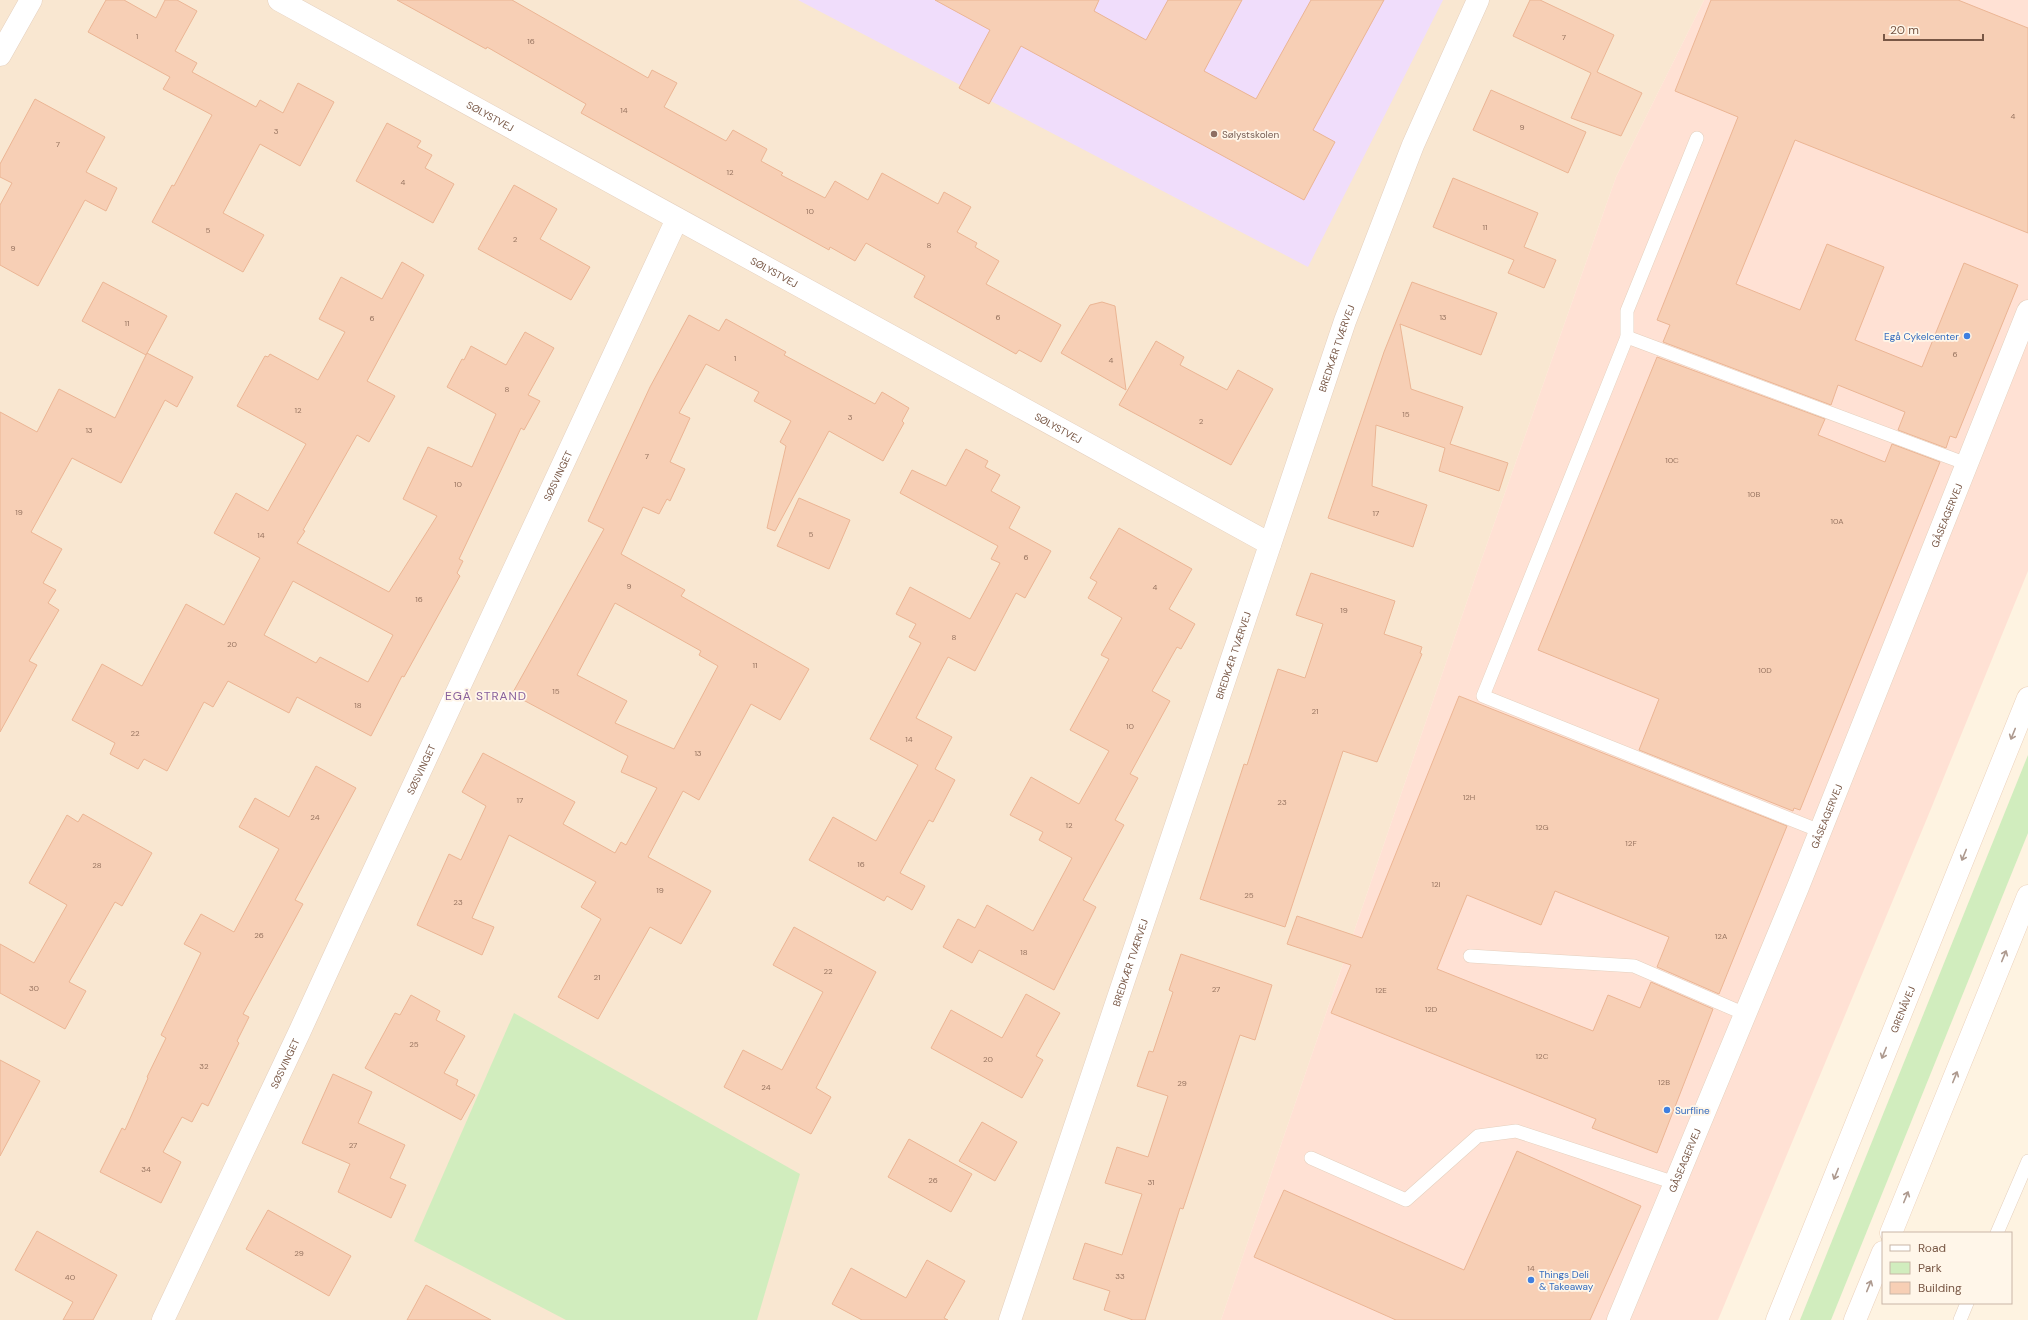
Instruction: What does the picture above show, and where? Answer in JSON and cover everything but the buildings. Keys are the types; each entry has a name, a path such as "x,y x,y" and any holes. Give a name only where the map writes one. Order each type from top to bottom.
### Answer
{"street":[{"path":"0,55 31,0"},
{"name":"SØLYSTVEJ","path":"279,0 1270,544"},
{"name":"BREDKÆR TVÆRVEJ","path":"1010,1320 1345,321 1413,145 1478,0"},
{"name":"SØSVINGET","path":"163,1320 296,1040 677,219"},
{"name":"GÅSEAGERVEJ","path":"1618,1320 1820,831 2028,311"},
{"name":"GRENÅVEJ","path":"1777,1320 2028,698"},
{"path":"1891,1232 2028,896"},
{"path":"1855,1320 1882,1254"}],"lane":[{"path":"1697,138 1627,311 1627,337 1483,696 1820,831"},
{"path":"1627,337 1967,464"},
{"path":"1470,956 1634,966 1745,1014"},
{"path":"1311,1158 1406,1200 1478,1136 1516,1131 1675,1183"},
{"path":"1997,1232 2028,1161"},
{"path":"1960,1320 1967,1304"}],"shaded area":[{"path":"0,0 1704,0 1616,177 1475,578 1221,1320 0,1320"},
{"name":"Sølystskolen","path":"798,0 1443,0 1308,267"},
{"path":"1704,0 2028,0 2028,571 1928,816 1718,1320 1221,1320 1475,578 1616,177"}],"green space":[{"path":"2028,755 2028,833 1831,1320 1800,1320"},
{"path":"514,1013 800,1174 757,1320 566,1320 414,1241"}],"place":[{"name":"Sølystskolen","path":"1214,134"},
{"name":"Egå Cykelcenter","path":"1967,336"},
{"name":"Surfline","path":"1667,1110"},
{"name":"Things Deli & Takeaway","path":"1531,1280"}],"district":[{"name":"EGÅ STRAND","path":"486,696"}]}
